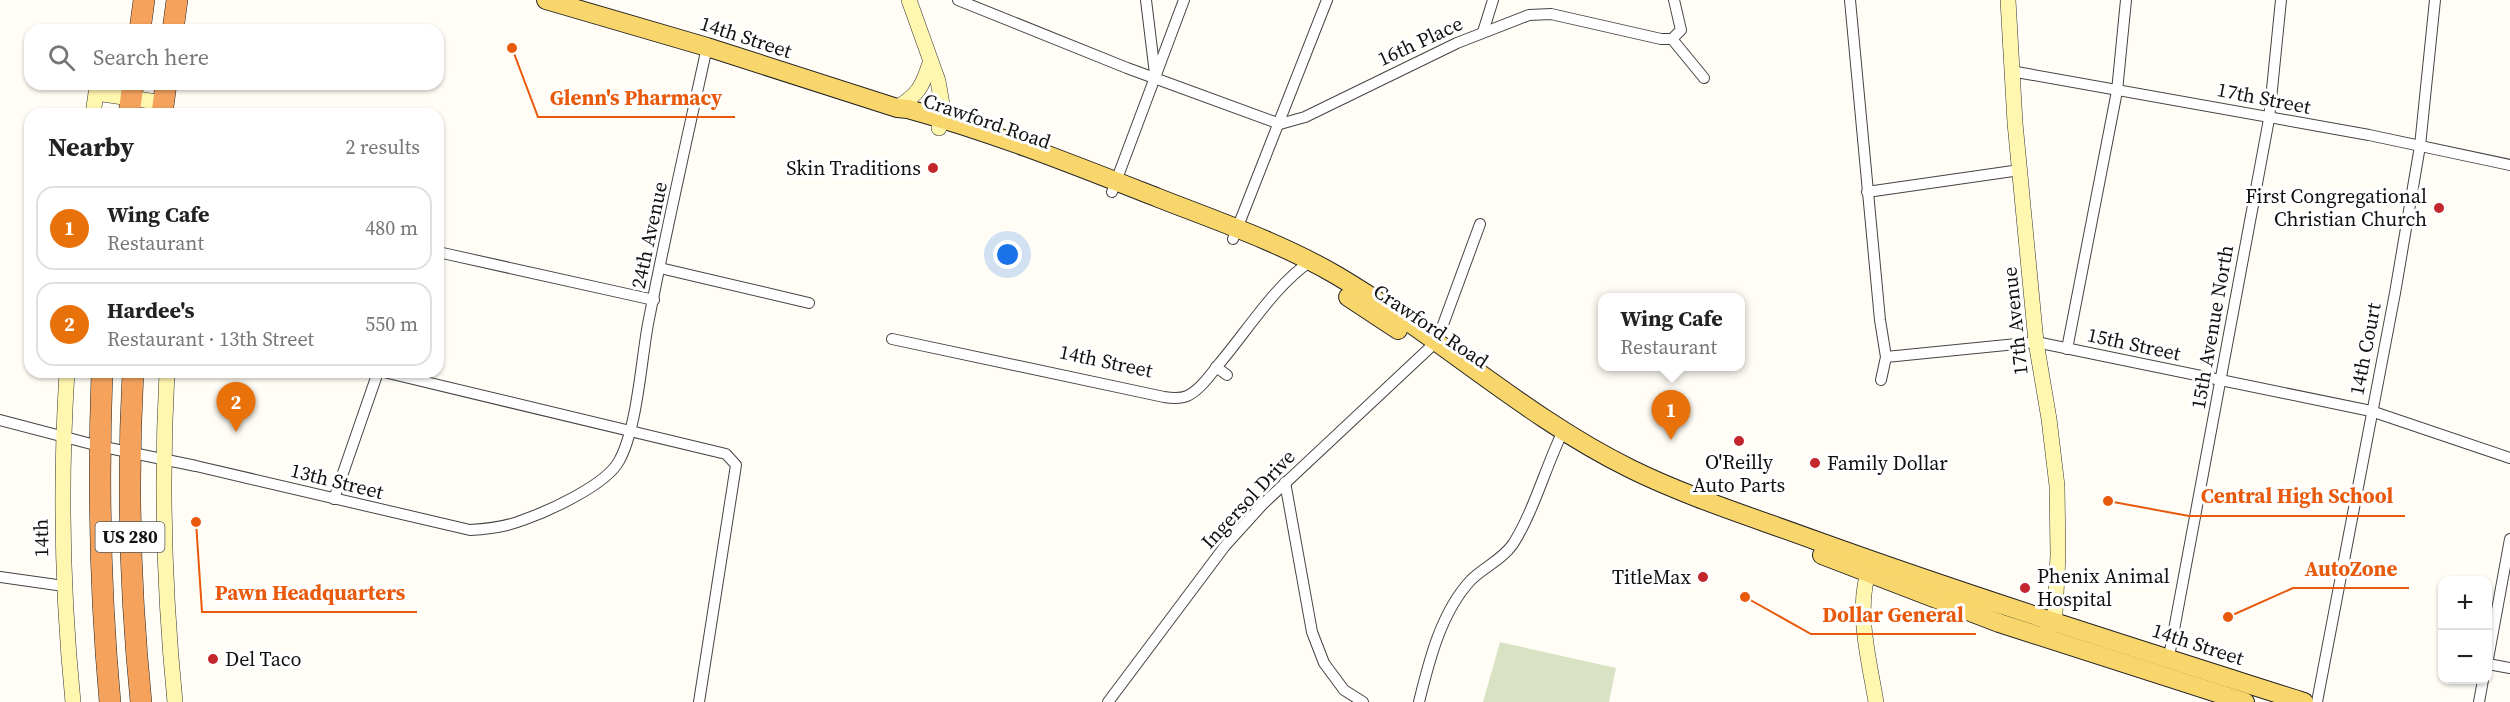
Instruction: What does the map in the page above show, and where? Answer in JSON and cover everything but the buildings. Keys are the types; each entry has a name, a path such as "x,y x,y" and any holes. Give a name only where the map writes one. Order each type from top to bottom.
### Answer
{"highway":[{"path":"141,24 144,0"},
{"path":"174,24 177,0"},
{"name":"US 280","path":"102,378 99,446 101,593 110,702"},
{"name":"US 280","path":"133,378 130,453 132,589 141,702"}],"main road":[{"name":"14th Street","path":"546,0 707,47 897,108"},
{"name":"Crawford Road","path":"897,108 906,116 970,126 1306,264 1433,345 1618,475 1670,498 1870,567"},
{"name":"Crawford Road","path":"939,121 996,146 1114,186"},
{"name":"14th Street","path":"1870,567 1999,622 2048,628 2168,667 2304,702"},
{"name":"14th Street","path":"2168,667 2246,702"}],"street":[{"path":"909,0 940,90 943,110 939,121"},
{"path":"958,0 1280,124"},
{"path":"1146,0 1156,78"},
{"path":"1114,186 1184,0"},
{"path":"1235,234 1327,0"},
{"path":"1483,32 1493,0"},
{"path":"1674,0 1680,30 1672,39 1704,78"},
{"path":"1850,0 1886,357 1881,380"},
{"name":"17th Avenue","path":"2008,0 2011,71 2036,342 2057,486 2058,555 2055,613 2048,628"},
{"path":"2067,349 2117,91 2126,0"},
{"name":"15th Avenue North","path":"2168,667 2269,119 2281,0"},
{"name":"14th Court","path":"2317,702 2420,146 2435,0"},
{"name":"16th Place","path":"1280,124 1305,117 1483,32 1517,18 1540,13 1660,39 1672,39"},
{"name":"24th Avenue","path":"631,431 660,268 707,47"},
{"path":"897,108 915,96 922,86 930,63"},
{"path":"930,63 930,84 939,121"},
{"name":"17th Street","path":"2011,71 2225,109 2510,165"},
{"path":"940,90 953,110 970,126"},
{"path":"94,108 96,93 131,99 164,100"},
{"path":"1868,192 2020,170"},
{"path":"1433,345 1480,224"},
{"path":"444,253 654,300"},
{"name":"14th Street","path":"892,339 1175,398 1187,396 1197,389 1216,368 1306,264"},
{"path":"660,268 808,303"},
{"name":"15th Street","path":"1886,357 2036,342 2372,411 2510,458"},
{"name":"Ingersol Drive","path":"1108,702 1225,546 1285,482 1433,345"},
{"path":"1216,368 1227,375"},
{"name":"14th","path":"67,378 62,498 64,586 73,702"},
{"path":"167,378 164,544 175,702"},
{"path":"334,499 376,378"},
{"path":"409,378 726,454 736,465 699,702"},
{"name":"13th Street","path":"0,420 99,446 242,476 470,530 492,529 523,520 603,478 619,461 631,431"},
{"path":"1419,702 1442,628 1458,597 1472,579 1491,566 1514,543 1561,436"},
{"path":"1285,482 1312,632 1324,663 1344,690 1363,702"},
{"path":"2492,632 2510,538"},
{"path":"1870,567 1864,599 1865,629 1876,702"},
{"path":"0,577 64,586"},
{"path":"2492,665 2510,668"},
{"path":"2479,702 2482,684"}],"green space":[{"path":"1500,642 1616,668 1609,702 1483,702"}],"place":[{"name":"Glenn's Pharmacy","path":"512,48"},
{"name":"Skin Traditions","path":"933,168"},
{"name":"First Congregational Christian Church","path":"2439,208"},
{"name":"Hardee's","path":"236,432"},
{"name":"Wing Cafe","path":"1671,440"},
{"name":"O'Reilly Auto Parts","path":"1739,441"},
{"name":"Family Dollar","path":"1815,463"},
{"name":"Central High School","path":"2108,501"},
{"name":"Pawn Headquarters","path":"196,522"},
{"name":"TitleMax","path":"1703,577"},
{"name":"Phenix Animal Hospital","path":"2025,588"},
{"name":"Dollar General","path":"1745,597"},
{"name":"AutoZone","path":"2228,617"},
{"name":"Del Taco","path":"213,659"}]}
